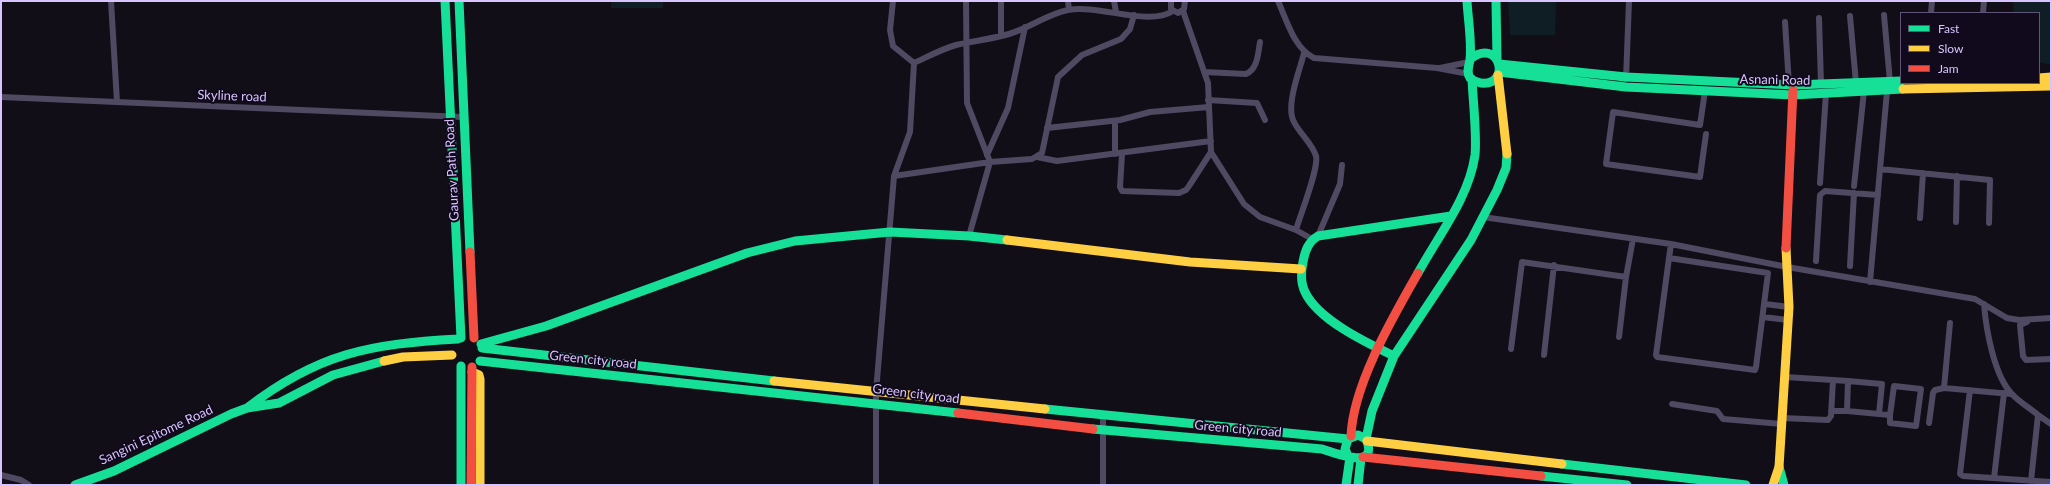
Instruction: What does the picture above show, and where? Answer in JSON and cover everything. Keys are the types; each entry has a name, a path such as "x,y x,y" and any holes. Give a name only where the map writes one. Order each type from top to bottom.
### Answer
{"street":[{"path":"111,1 117,102"},
{"name":"Gaurav Path Road","path":"445,1 459,339"},
{"name":"Gaurav Path Road","path":"459,1 463,117 479,344"},
{"path":"893,1 890,30 893,46 914,63"},
{"path":"966,1 967,103 990,162 969,236"},
{"path":"1001,1 1001,36"},
{"path":"1068,1 1069,10"},
{"path":"1114,1 1116,12"},
{"path":"1170,1 1172,11"},
{"path":"1172,11 1178,13 1182,11 1185,7 1185,1"},
{"path":"1278,1 1295,39 1304,53 1314,58 1437,68 1470,76 1476,82 1486,84 1491,82 1498,68 1494,56 1484,52 1479,53 1470,60 1437,68"},
{"path":"1346,485 1349,456 1345,449 1354,410 1377,348 1463,194 1474,164 1475,154 1467,1"},
{"path":"1358,485 1362,458 1368,450 1366,440 1372,411 1394,356 1471,240 1506,168 1507,152 1498,68 1496,1"},
{"path":"1626,87 1629,1"},
{"path":"1932,1 1932,12"},
{"path":"1983,12 1984,1"},
{"path":"914,63 954,46 1001,36 1069,10 1116,12 1156,18 1164,16 1172,11"},
{"path":"1182,11 1208,83 1211,152 1244,204 1260,217 1315,237 1451,216"},
{"path":"894,176 990,162 1032,160 1037,157 1042,153 1058,77 1082,55 1121,39 1130,30 1134,15"},
{"path":"1870,282 1889,86 1884,15"},
{"path":"1850,16 1856,83"},
{"path":"1819,18 1820,84"},
{"path":"1772,485 1779,467 1789,307 1786,267 1793,95 1785,22"},
{"path":"987,155 1008,108 1025,27"},
{"path":"1204,72 1246,74 1251,72 1254,68 1260,42"},
{"path":"1296,230 1316,162 1312,149 1293,122 1291,111 1294,91 1304,53"},
{"path":"876,485 876,392 894,176 910,132 914,63"},
{"name":"Asnani Road","path":"1498,68 1791,85 1856,83 1889,86 2051,86"},
{"name":"Asnani Road","path":"1498,68 1626,87 1793,95 1864,91 1889,86 1900,81"},
{"path":"2040,78 2051,77"},
{"path":"1705,91 1700,125 1613,112 1606,164 1700,177 1706,134"},
{"path":"1850,266 1854,190 1864,91"},
{"path":"1820,183 1826,93"},
{"name":"Skyline road","path":"1,97 463,117"},
{"path":"1208,100 1256,103 1265,120"},
{"path":"1047,128 1115,121 1150,112 1209,107"},
{"path":"1114,154 1115,121"},
{"path":"1037,157 1057,161 1122,154 1211,141"},
{"path":"1122,154 1120,187 1122,191 1179,193 1189,186 1211,152"},
{"path":"1342,165 1340,184 1315,237 1304,254 1301,269 1302,284 1306,296 1321,313 1377,348 1394,356"},
{"path":"1880,169 1990,180 1988,223"},
{"path":"1920,218 1923,173"},
{"path":"1956,222 1957,176"},
{"path":"1816,261 1820,195 1824,191 1854,190 1878,195"},
{"path":"1483,217 1671,244 1786,267 1976,299 2007,318 2019,320 2051,319"},
{"path":"479,344 546,326 747,253 795,241 890,232 969,236 1190,262 1301,269"},
{"path":"1619,338 1626,277 1633,238"},
{"path":"1669,258 1767,272 1769,274 1754,370 1659,358 1656,355 1669,258 1671,244"},
{"path":"1511,349 1522,262 1554,265 1626,277"},
{"path":"1544,355 1554,265"},
{"path":"1765,304 1789,307"},
{"path":"1984,304 1988,334 1993,354 2007,394 1994,478"},
{"path":"1763,316 1788,320"},
{"path":"2051,319 2024,323 2020,325 2023,356 2026,360 2051,359"},
{"path":"1944,388 1950,323"},
{"path":"247,408 268,390 294,374 329,358 363,349 409,342 459,339 468,336 479,344"},
{"path":"459,339 452,348 452,355 456,363 472,369 479,375 480,379 480,485"},
{"path":"471,485 472,369 480,361 479,344"},
{"name":"Green city road","path":"479,344 585,361 1104,415 1349,437"},
{"path":"363,349 368,364"},
{"path":"247,408 279,403 333,375 368,364 403,357 452,355"},
{"name":"Green city road","path":"480,361 876,403 1103,430 1322,450 1349,456"},
{"path":"461,366 461,485"},
{"path":"1784,377 1882,384 1878,414"},
{"path":"1672,404 1718,411 1723,419 1782,421 1828,420 1831,416 1833,380"},
{"path":"1847,411 1848,381"},
{"path":"1894,386 1921,389 1916,426 1890,423 1890,415 1894,386"},
{"path":"1929,423 1933,393 1935,390 1944,388 2007,394 2051,424"},
{"path":"1970,390 1960,472 1963,476 2051,482"},
{"name":"Sangini Epitome Road","path":"75,485 114,470 247,408"},
{"path":"1831,411 1890,415"},
{"path":"1103,485 1104,415"},
{"path":"2031,481 2038,415"},
{"path":"1349,437 1358,435 1366,440 1746,485"},
{"path":"1349,456 1627,485"},
{"path":"1779,467 1784,485"},
{"path":"1,475 21,480 29,485"}],"shaded area":[{"path":"611,1 663,1 663,8 611,8"},
{"path":"1508,1 1556,1 1555,35 1510,35"},
{"path":"2013,1 2051,1 2051,65 2040,62 2040,12 2014,12"}],"traffic: fast":[{"path":"445,1 461,338"},
{"path":"459,1 470,252"},
{"path":"1467,1 1471,45 1468,71 1469,76 1472,80 1481,83 1491,82 1497,77 1499,71 1495,57 1489,53 1480,54 1470,59"},
{"path":"1496,1 1497,60"},
{"path":"1499,64 1626,77 1794,85 1900,81"},
{"path":"1499,72 1626,87 1793,95 1903,89"},
{"path":"1418,273 1460,201 1472,171 1475,155 1472,79"},
{"path":"1366,439 1372,411 1394,356 1471,240 1497,190 1506,168 1507,154"},
{"path":"1394,356 1344,330 1311,302 1303,288 1301,277 1306,251 1309,244 1318,236 1451,216"},
{"path":"481,344 546,326 747,253 795,241 890,232 969,236 1007,240"},
{"path":"247,408 273,389 298,375 322,363 346,355 398,344 458,339"},
{"path":"482,348 774,381"},
{"path":"75,485 114,471 231,414 247,408 279,403 333,375 384,361"},
{"path":"480,361 958,413"},
{"path":"461,366 461,485"},
{"path":"1045,409 1348,439"},
{"path":"1093,429 1322,449 1354,458 1367,455 1369,449 1366,439 1358,435 1348,439 1345,449 1348,456"},
{"path":"1346,485 1350,457"},
{"path":"1358,485 1361,458"},
{"path":"1562,464 1746,485"},
{"path":"1779,467 1784,485"},
{"path":"1541,476 1627,485"}],"traffic: slow":[{"path":"1498,75 1507,154"},
{"path":"2040,78 2051,77"},
{"path":"1903,89 2051,86"},
{"path":"1007,240 1190,262 1301,269"},
{"path":"1773,485 1779,467 1789,307 1786,248"},
{"path":"384,361 403,357 452,355"},
{"path":"472,372 479,375 480,379 480,485"},
{"path":"774,381 1045,409"},
{"path":"1367,441 1562,464"}],"traffic: jam":[{"path":"1786,248 1793,90"},
{"path":"470,252 474,338"},
{"path":"1351,436 1353,416 1366,374 1386,330 1418,273"},
{"path":"471,485 472,367"},
{"path":"958,413 1093,429"},
{"path":"1363,457 1541,476"}]}
